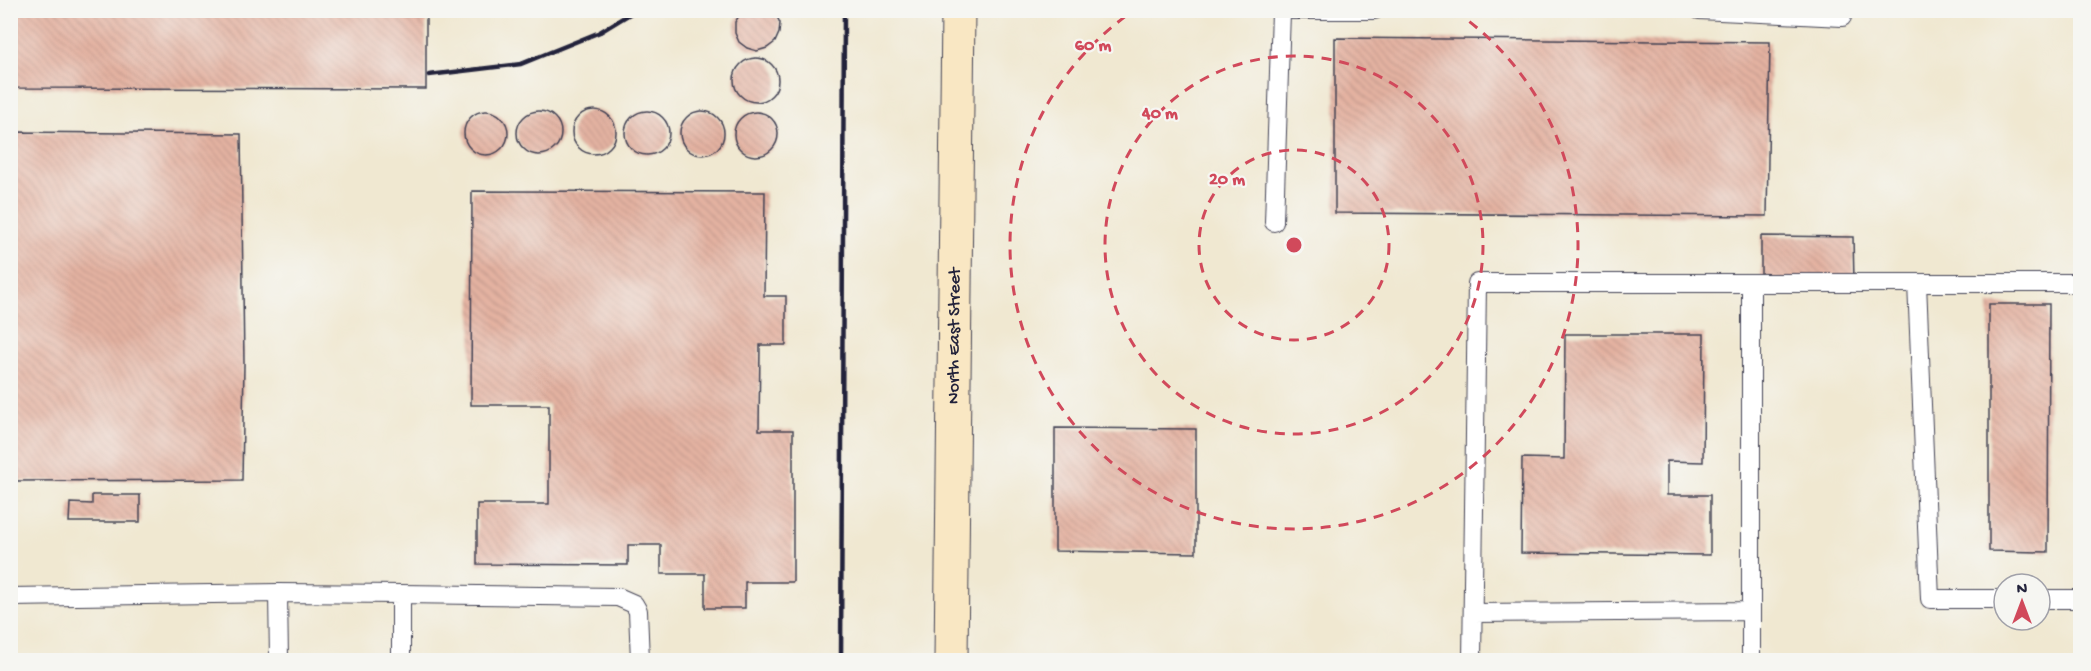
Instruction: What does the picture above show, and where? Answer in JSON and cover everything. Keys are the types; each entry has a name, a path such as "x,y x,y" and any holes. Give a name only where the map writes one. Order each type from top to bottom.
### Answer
{"main road":[{"name":"North East Street","path":"951,660 958,10"}],"lane":[{"path":"1274,222 1281,11 1375,10"},
{"path":"1699,10 1842,17"},
{"path":"1472,660 1477,283 2080,283"},
{"path":"1751,283 1751,660"},
{"path":"1917,283 1930,599 1992,599"},
{"path":"278,593 279,660"},
{"path":"10,597 278,593 618,597 634,604 638,611 640,660"},
{"path":"401,594 401,660"},
{"path":"2052,599 2080,599"},
{"path":"1473,613 1750,611"}],"building":[{"path":"10,10 426,10 426,89 10,88"},
{"path":"743,10 772,10 775,13 780,23 775,42 757,51 739,42 735,33 735,22"},
{"path":"1335,38 1770,42 1767,216 1335,213"},
{"path":"756,58 771,65 778,80 771,95 756,102 741,95 734,80 741,65"},
{"path":"594,110 609,117 616,132 609,147 594,154 579,147 572,132 579,117"},
{"path":"486,111 501,118 508,133 501,148 486,155 471,148 464,133 471,118"},
{"path":"539,111 554,118 561,133 554,148 539,155 524,148 517,133 524,118"},
{"path":"647,111 662,118 669,133 662,148 647,155 632,148 625,133 632,118"},
{"path":"702,111 717,118 724,133 717,148 702,155 687,148 680,133 687,118"},
{"path":"756,112 771,119 778,134 771,149 756,156 741,149 734,134 741,119"},
{"path":"10,132 241,134 244,364 242,480 10,481"},
{"path":"472,191 765,192 764,296 786,296 786,345 760,345 759,430 793,430 793,582 745,582 745,608 705,608 705,574 661,574 661,545 628,545 628,565 477,564 477,504 549,504 549,405 471,405"},
{"path":"1761,236 1853,237 1854,281 1761,281"},
{"path":"1989,304 2049,304 2048,552 1989,551"},
{"path":"1565,334 1704,334 1703,462 1667,461 1667,495 1710,495 1710,555 1521,553 1522,458 1564,459"},
{"path":"1055,428 1196,429 1196,553 1055,551"},
{"path":"92,495 140,495 140,522 69,522 70,503 92,504"}],"railway":[{"path":"429,75 521,64 600,32 636,10"},
{"path":"841,660 844,10"}]}
